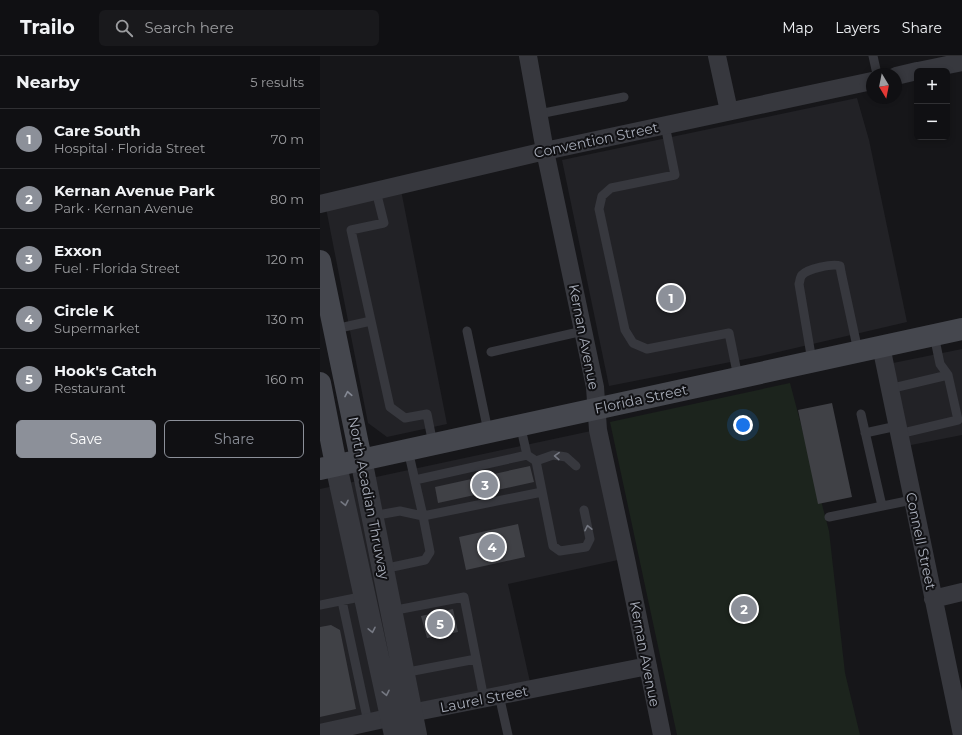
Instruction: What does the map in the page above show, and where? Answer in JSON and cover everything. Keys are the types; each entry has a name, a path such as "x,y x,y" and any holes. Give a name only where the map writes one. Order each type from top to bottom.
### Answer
{"main road":[{"name":"North Acadian Thruway","path":"320,261 361,459"},
{"name":"Florida Street","path":"328,467 962,329"},
{"name":"North Acadian Thruway","path":"320,383 328,467"}],"street":[{"name":"Kernan Avenue","path":"528,56 545,151 595,387 598,430 662,735"},
{"path":"718,56 729,111"},
{"path":"932,68 962,62"},
{"path":"902,75 914,72"},
{"name":"Convention Street","path":"320,204 545,151 866,82"},
{"name":"Connell Street","path":"881,346 962,735"},
{"name":"North Acadian Thruway","path":"361,459 403,673 399,722"},
{"name":"North Acadian Thruway","path":"328,467 399,722 416,735"},
{"path":"933,599 962,592"},
{"name":"Laurel Street","path":"320,733 368,722 399,722 492,697 648,666"}],"lane":[{"path":"873,56 876,68"},
{"path":"539,114 624,97"},
{"path":"665,125 675,175 611,188 602,196 599,209 625,330 633,343 647,349 729,333 738,377"},
{"path":"376,191 384,223 351,230 390,406 405,418 427,414 433,444"},
{"path":"812,361 799,284 801,276 806,271 835,264 840,266 842,272 858,351"},
{"path":"335,329 371,321"},
{"path":"467,331 488,431"},
{"path":"491,352 583,331"},
{"path":"865,433 898,430 958,420 948,376 940,364 934,335"},
{"path":"889,389 948,376"},
{"path":"861,414 882,506"},
{"path":"520,424 527,455 536,461 552,546 560,552 586,547 590,539 584,510"},
{"path":"383,569 425,560 430,552 408,449"},
{"path":"415,480 527,455"},
{"path":"536,461 553,455 566,457 576,466"},
{"path":"372,516 400,511 423,516 542,492"},
{"path":"829,517 912,500"},
{"path":"320,606 365,596"},
{"path":"391,612 464,597 476,659 508,735"},
{"path":"342,601 368,722"},
{"path":"403,673 476,659"}],"shaded area":[{"path":"857,98 869,140 907,322 761,356 609,386 562,160"},
{"path":"400,185 447,424 387,437 368,423 325,203"},
{"path":"962,349 962,435 906,446 893,363"},
{"path":"790,383 829,531 845,673 860,735 677,735 610,422"},
{"path":"591,431 618,560 508,584 530,682 320,726 320,489"}],"building":[{"path":"832,403 852,497 818,504 798,410"},
{"path":"530,466 534,482 438,503 435,487"},
{"path":"518,524 525,557 466,570 459,537"},
{"path":"453,609 458,632 427,638 421,616"},
{"path":"331,625 340,630 356,709 320,717 320,627"}],"place":[{"name":"Care South","path":"671,298"},
{"name":"Exxon","path":"485,485"},
{"name":"Circle K","path":"492,547"},
{"name":"Kernan Avenue Park","path":"744,609"},
{"name":"Hook's Catch","path":"440,624"}]}
